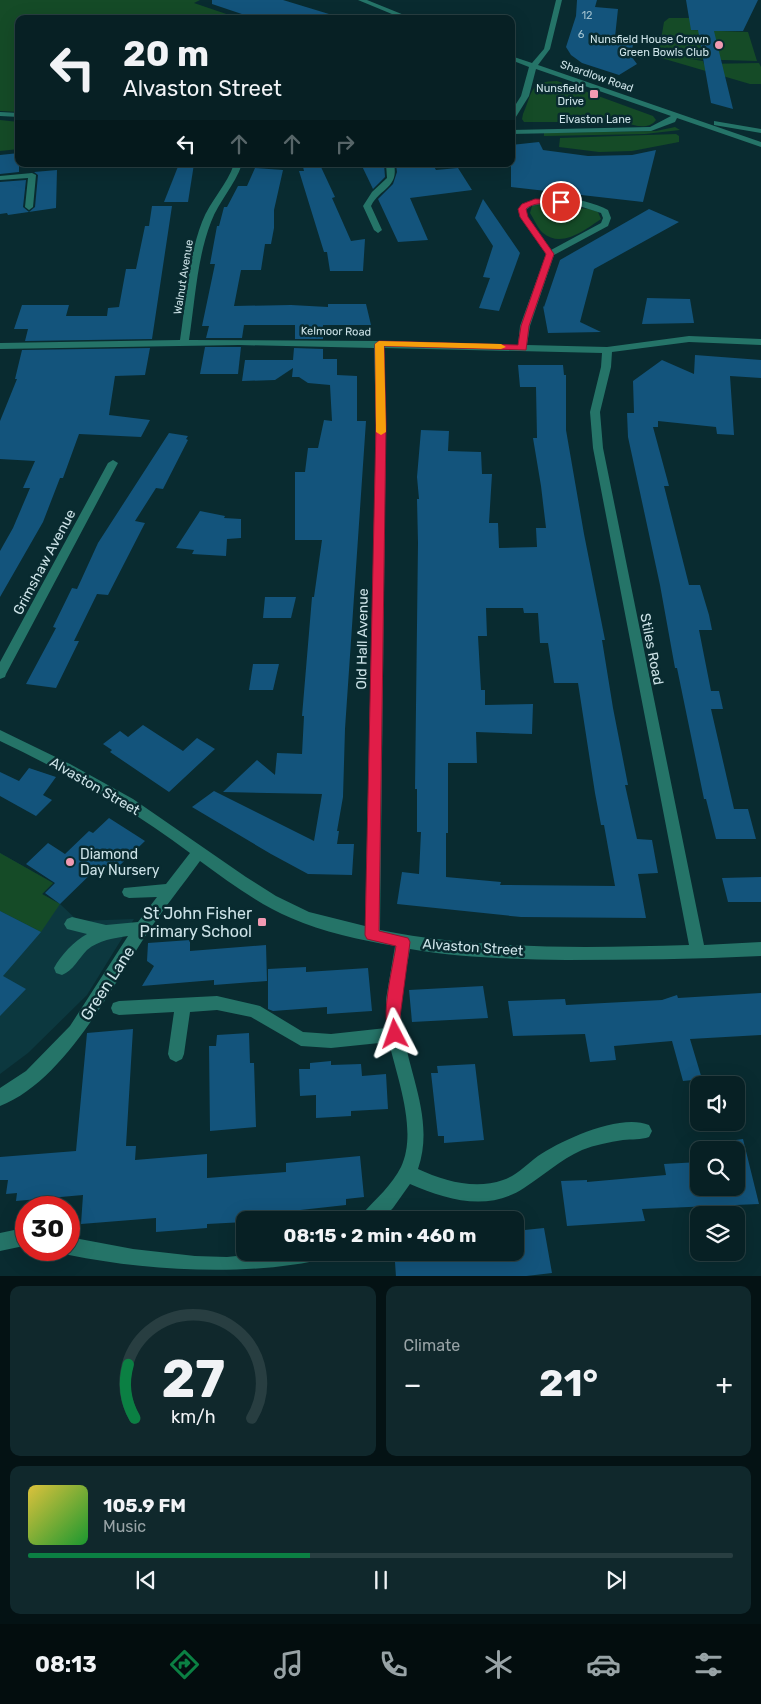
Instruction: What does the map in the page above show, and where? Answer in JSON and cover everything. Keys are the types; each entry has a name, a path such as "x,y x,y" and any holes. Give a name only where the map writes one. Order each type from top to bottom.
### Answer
{"street":[{"path":"361,0 400,15"},
{"path":"515,112 525,96 533,66 546,49 558,0"},
{"name":"Shardlow Road","path":"515,59 761,145"},
{"path":"0,114 15,115"},
{"name":"Shardlow Road","path":"676,115 761,131"},
{"name":"Elvaston Lane","path":"515,132 650,129 672,120 676,115"},
{"name":"Walnut Avenue","path":"184,344 199,244 203,230 214,207 234,176 237,167"},
{"path":"378,230 367,206 374,194 392,178 394,174 391,167"},
{"path":"0,178 32,175 29,207"},
{"path":"522,348 525,326 550,254 605,224 607,218 605,212 591,205 546,200 537,200 524,206 522,213 550,254"},
{"name":"Kelmoor Road","path":"0,346 240,342 607,350 688,339 761,342"},
{"name":"Old Hall Avenue","path":"372,935 381,435 379,344"},
{"name":"Stiles Road","path":"607,350 606,366 595,412 598,448 698,953"},
{"name":"Grimshaw Avenue","path":"0,674 114,463"},
{"name":"Alvaston Street","path":"0,735 73,770 167,829 198,853 288,910 372,935 403,942 482,950 558,953 698,953 761,950"},
{"name":"Green Lane","path":"0,1098 32,1077 76,1031 142,928 198,853"},
{"path":"129,892 170,890"},
{"path":"72,924 106,932 142,928"},
{"path":"62,968 83,944 106,932"},
{"path":"377,1211 392,1196 408,1174 414,1159 416,1142 408,1085 395,1034 393,1017 403,942"},
{"path":"119,1008 217,1003 254,1011 301,1039 331,1041 395,1034"},
{"path":"176,1054 183,1005"},
{"path":"408,1174 445,1190 481,1193 505,1189 580,1141 618,1131 643,1131"},
{"path":"0,1242 15,1239"},
{"path":"80,1248 164,1266 235,1270 299,1261"}],"shaded area":[{"path":"0,853 53,883 42,894 60,904 78,921 134,919 87,995 28,1053 0,1074"}],"green space":[{"path":"0,0 200,0 194,3 229,15 15,15 15,112 0,111"},
{"path":"669,18 706,18 691,30 748,32 757,61 690,59 703,61 704,64 759,63 761,67 761,84 750,84 658,57 664,22"},
{"path":"557,81 653,116 656,120 645,126 625,122 524,122 522,119 523,114 533,89 541,83"},
{"path":"0,120 15,122 15,149 0,151"},
{"path":"675,127 680,130 645,134 544,136 544,133 656,131"},
{"path":"676,134 679,136 679,142 632,151 599,152 559,147 560,138"},
{"path":"544,204 589,209 598,212 601,219 574,236 558,239 550,237 541,231 530,213 532,206"},
{"path":"0,853 53,883 42,894 60,904 41,932 0,911"}],"building":[{"path":"212,0 283,0 329,14 245,15 212,4"},
{"path":"577,0 597,0 595,7 618,9 615,37 634,38 631,56 637,64 619,75 582,63 571,55 566,47 576,16"},
{"path":"686,0 758,0 743,31 714,31 733,109 711,103 698,30 691,30"},
{"path":"539,142 543,150 588,156 632,155 656,150 643,202 511,187 511,167 515,167 515,145"},
{"path":"15,153 15,167 19,167 19,172 0,174 0,155"},
{"path":"178,167 194,167 188,202 164,202"},
{"path":"303,167 321,167 335,197 332,198 351,241 365,239 363,271 330,271 327,252 324,252 299,171 304,171"},
{"path":"362,167 384,167 385,177 373,189"},
{"path":"396,167 434,167 436,170 458,168 472,190 410,198 428,240 398,242 378,199 393,184 397,172"},
{"path":"255,168 283,170 274,210 274,228 271,244 265,244 261,270 241,270 234,306 291,305 328,307 328,304 366,304 371,325 323,325 323,339 295,339 295,325 244,325 242,338 206,338 209,326 202,326 215,264 210,264 217,226 219,226 224,207 227,207 238,186 247,186"},
{"path":"57,170 56,208 29,212 35,207 38,175 34,172"},
{"path":"26,180 23,207 29,212 8,215 7,213 0,214 0,182"},
{"path":"483,199 520,253 499,311 479,308 490,278 483,277 493,246 475,218"},
{"path":"152,206 172,206 152,339 25,341 28,329 14,329 22,305 69,305 66,316 107,316 108,308 119,307 126,269 136,269 145,226 149,226"},
{"path":"649,209 679,222 594,269 580,322 601,332 548,333 543,306 560,260"},
{"path":"647,298 690,299 694,323 642,324"},
{"path":"205,347 241,347 238,374 200,374"},
{"path":"150,348 145,375 115,376 109,415 150,420 141,437 79,434 63,478 60,478 43,522 0,597 0,551 13,528 30,488 23,488 35,461 0,459 0,421 17,379 15,379 22,350"},
{"path":"294,348 323,349 323,359 337,359 337,375 357,376 357,421 366,421 345,729 343,797 337,831 339,831 337,844 354,844 352,875 308,874 192,807 214,791 314,841 322,794 223,792 257,760 275,775 277,753 302,754 304,716 302,716 312,597 314,597 322,540 295,540 295,472 305,472 308,448 318,448 324,420 332,421 330,385 308,383 299,377 292,377 293,368 275,380 242,381 245,360 293,360"},
{"path":"695,355 761,360 761,378 730,376 734,435 717,434 716,427 658,421 658,427 653,427 669,486 664,486 689,585 700,585 709,615 712,630 699,630 711,691 719,691 723,709 711,709 734,809 748,809 756,839 716,839 706,799 704,799 677,668 675,668 660,585 628,437 627,413 634,413 633,381 662,360 694,374"},
{"path":"518,365 563,365 564,375 566,375 566,430 605,640 602,640 628,785 625,785 637,839 652,840 658,873 638,874 646,918 521,917 397,904 402,872 419,874 421,832 417,832 417,789 415,789 417,499 419,499 417,477 421,430 449,431 448,451 481,452 482,474 492,474 489,523 498,523 499,548 537,547 536,528 546,528 533,438 537,438 536,387 520,387","holes":["486,608 523,608 524,613 538,613 540,643 548,643 554,683 578,683 595,793 601,825 604,825 615,886 500,885 501,882 446,877 448,763 477,763 476,732 532,734 533,704 485,705 485,690 481,690 478,636 487,636"]},
{"path":"169,433 188,436 186,439 188,440 163,489 156,488 135,521 145,523 108,595 97,594 74,641 79,641 56,688 26,684 56,628 53,627 72,588 77,589 98,543"},
{"path":"200,511 225,516 224,518 241,519 241,538 227,539 226,556 192,554 194,550 176,548"},
{"path":"265,597 296,597 291,618 263,618"},
{"path":"253,664 279,664 273,690 249,690"},
{"path":"143,725 183,751 197,738 215,749 169,792 110,752 112,750 103,744 120,731 128,737"},
{"path":"29,768 56,777 43,795 52,800 36,816 0,796 0,772 19,781"},
{"name":"Diamond Day Nursery","path":"109,818 145,841 120,865 113,861 105,869 99,866 60,904 45,893 55,883 26,864 48,843 65,854 89,831 93,833"},
{"path":"761,877 761,902 728,902 722,878"},
{"path":"0,911 41,932 3,976 26,989 0,1016"},
{"path":"190,940 190,951 266,945 267,981 214,985 214,980 142,986 154,966 147,961 148,943"},
{"path":"306,967 306,972 368,968 372,1011 327,1014 327,1007 273,1011 268,1009 268,969"},
{"path":"483,986 488,1018 412,1022 409,990"},
{"path":"761,993 761,1035 690,1039 701,1076 690,1076 690,1080 683,1081 672,1041 614,1046 616,1060 590,1062 585,1034 513,1036 508,1001 565,999 566,1005 662,1000 677,995 678,998"},
{"path":"133,1029 126,1146 136,1146 135,1160 207,1154 207,1178 286,1172 286,1163 360,1156 364,1197 346,1199 346,1205 291,1211 236,1211 236,1222 207,1224 207,1228 156,1232 156,1218 81,1224 83,1195 17,1196 17,1193 6,1194 8,1180 0,1180 0,1157 76,1151 87,1033"},
{"path":"249,1033 250,1063 254,1063 256,1127 210,1131 209,1046 216,1046 217,1035"},
{"path":"331,1061 331,1065 361,1064 362,1076 386,1074 388,1109 351,1111 351,1116 316,1118 316,1095 300,1096 299,1069 310,1069 310,1063"},
{"path":"475,1064 484,1140 444,1143 444,1136 438,1136 431,1073 438,1073 437,1066"},
{"path":"745,1147 759,1204 642,1209 645,1221 567,1226 561,1181 587,1180 587,1182 666,1175 664,1164 690,1163 690,1196 745,1196"},
{"path":"544,1228 552,1273 526,1276 396,1276 395,1262 524,1261 524,1230"}],"slow traffic":[{"path":"381,432 379,344 501,347"}],"place":[{"name":"Nunsfield House Crown Green Bowls Club","path":"719,45"},
{"name":"Nunsfield Drive","path":"594,94"},
{"name":"Diamond Day Nursery","path":"70,862"},
{"name":"St John Fisher Primary School","path":"262,922"}],"route":[{"path":"395,1034 393,1017 403,942 372,935 381,425 379,344 522,348 525,326 550,254 524,217 522,209 524,206 537,200 561,202"}]}
